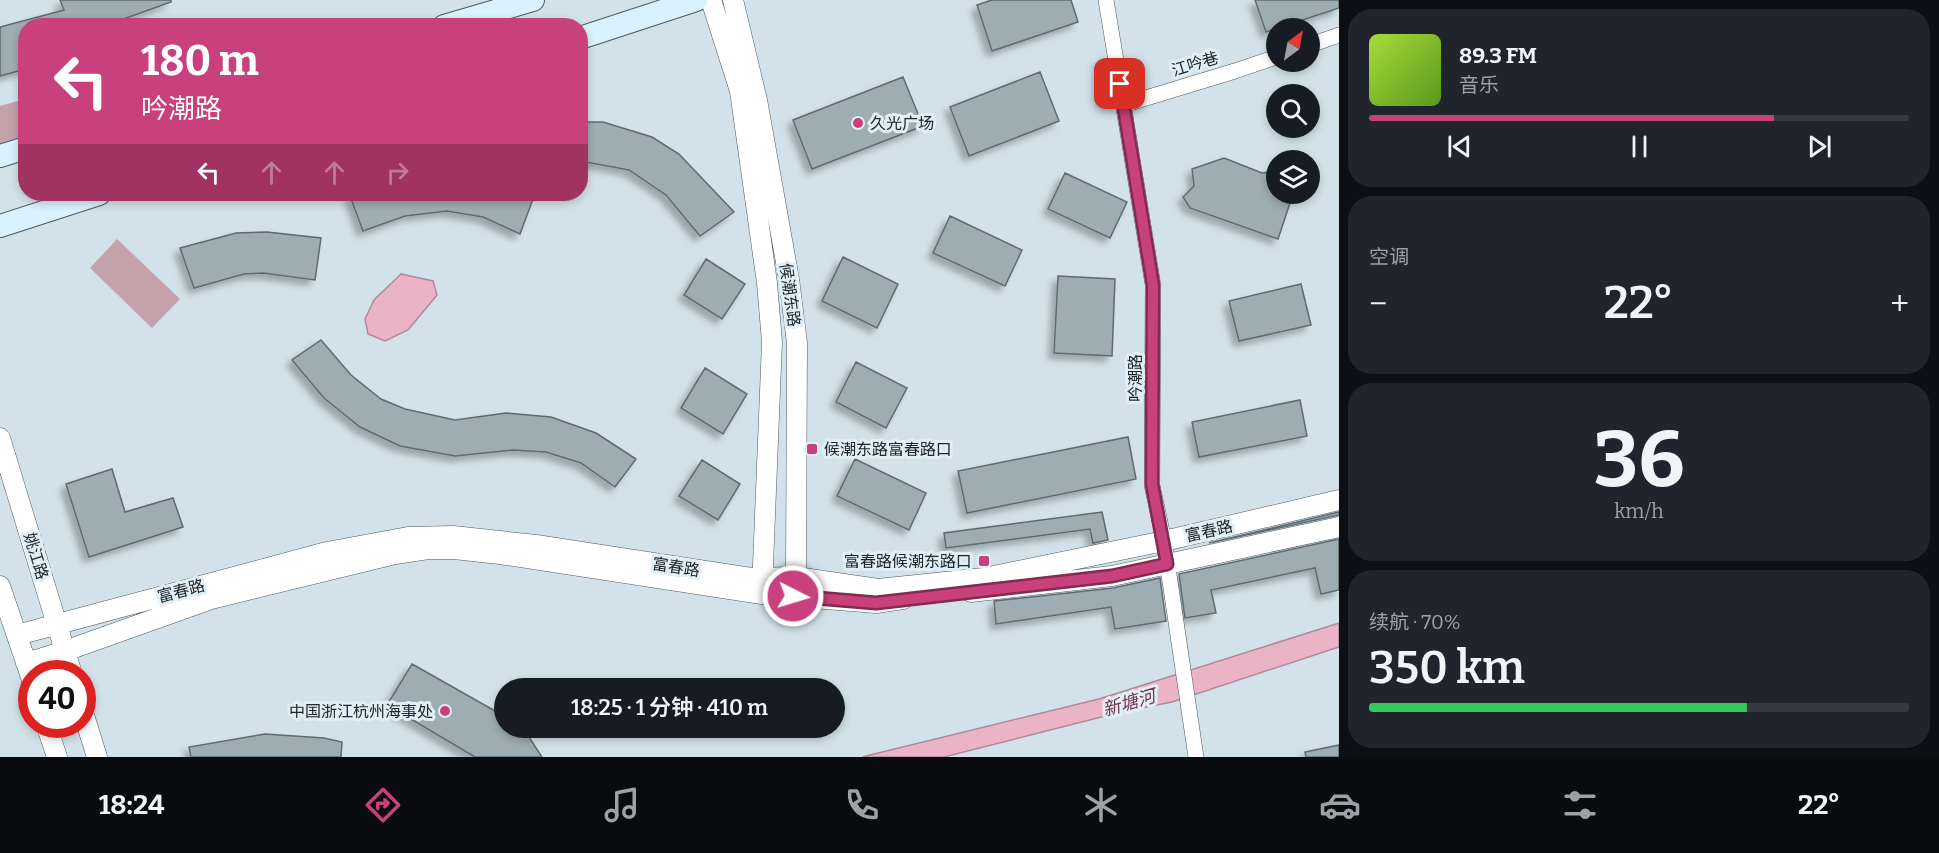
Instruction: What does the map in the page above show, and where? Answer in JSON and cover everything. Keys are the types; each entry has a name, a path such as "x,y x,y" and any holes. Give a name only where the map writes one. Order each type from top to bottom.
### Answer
{"main road":[{"path":"471,18 533,0"},
{"path":"588,35 696,0"},
{"path":"0,156 18,150"},
{"path":"0,226 77,201"}],"street":[{"name":"候潮东路","path":"711,0 740,91 767,283 772,342 762,586"},
{"name":"候潮东路","path":"733,0 757,100 789,279 797,343 795,586"},
{"name":"吟潮路","path":"1106,0 1153,285 1152,484 1164,542 1196,757"},
{"path":"1320,42 1339,35"},
{"name":"江吟巷","path":"1123,105 1266,60"},
{"name":"姚江路","path":"0,438 68,660"},
{"name":"富春路","path":"50,660 65,651 211,599 395,554 428,549 454,549 500,554 697,585 878,589 984,578 1164,542 1339,500"},
{"name":"富春路","path":"795,586 876,603 1112,576 1339,527"},
{"name":"富春路","path":"16,635 327,552 408,537 453,536 536,545 751,578 762,586"},
{"path":"0,586 25,660"},
{"path":"51,738 57,757"},
{"path":"91,738 97,757"}],"shaded area":[{"path":"18,101 18,149 0,155 0,106"},
{"path":"117,239 180,299 152,328 90,268"}],"water":[{"path":"401,274 433,281 437,295 408,330 385,341 368,334 365,319 374,300"},
{"name":"新塘河","path":"1339,623 1339,647 1172,702 1117,713 944,757 862,757 1099,699"}],"building":[{"path":"60,0 171,0 171,2 126,18 34,18 64,10"},
{"path":"992,0 1071,0 1078,22 992,51 977,5"},
{"path":"1255,0 1339,0 1339,8 1309,18 1266,18 1266,32"},
{"path":"18,22 18,71 0,76 0,27"},
{"path":"1040,72 1059,121 969,156 950,107"},
{"name":"久光广场","path":"903,77 923,126 812,169 793,120"},
{"path":"588,122 603,122 652,137 679,154 734,212 700,236 666,195 629,170 588,162"},
{"path":"1224,158 1262,173 1266,172 1266,204 1290,204 1278,239 1190,208 1183,197 1194,186 1192,169"},
{"path":"1065,173 1127,202 1110,238 1048,209"},
{"path":"352,201 532,201 520,234 483,217 447,211 405,216 363,231"},
{"path":"950,216 1022,250 1005,286 933,253"},
{"path":"267,232 321,238 315,280 263,273 244,274 194,288 180,248 236,233"},
{"path":"843,257 898,284 877,328 822,301"},
{"path":"706,259 745,284 722,319 684,295"},
{"path":"1058,276 1115,279 1112,356 1054,353"},
{"path":"1301,284 1311,325 1239,341 1229,301"},
{"path":"321,340 351,375 381,399 405,409 455,420 506,413 551,417 596,433 636,459 615,487 581,463 546,452 513,450 455,456 400,446 360,427 324,398 292,360"},
{"path":"856,362 907,388 886,428 836,402"},
{"path":"705,368 747,394 723,434 681,408"},
{"path":"1300,400 1307,436 1199,457 1192,422"},
{"path":"1128,437 1136,479 967,513 958,471"},
{"path":"855,459 926,493 909,530 837,496"},
{"path":"702,460 740,484 718,520 679,496"},
{"path":"112,469 125,512 173,498 183,527 89,557 66,484"},
{"path":"1102,512 1108,540 1093,543 1090,529 946,548 944,533"},
{"path":"1339,512 1339,515 1209,543"},
{"path":"1339,539 1339,590 1321,594 1315,568 1211,590 1216,613 1185,618 1179,574"},
{"path":"1160,578 1166,621 1115,629 1111,607 996,624 994,601 1113,588"},
{"name":"中国浙江杭州海事处","path":"412,664 494,710 494,738 530,738 542,757 475,757 387,705"},
{"path":"265,734 324,738 342,742 341,757 191,757 189,747"},
{"path":"1339,745 1339,757 1306,757 1305,752"}],"place":[{"name":"久光广场","path":"858,123"},
{"name":"候潮东路富春路口","path":"812,449"},
{"name":"富春路候潮东路口","path":"984,561"},
{"name":"中国浙江杭州海事处","path":"445,711"}],"route":[{"path":"793,596 876,603 1112,576 1167,564 1152,484 1153,285 1120,84"}]}
